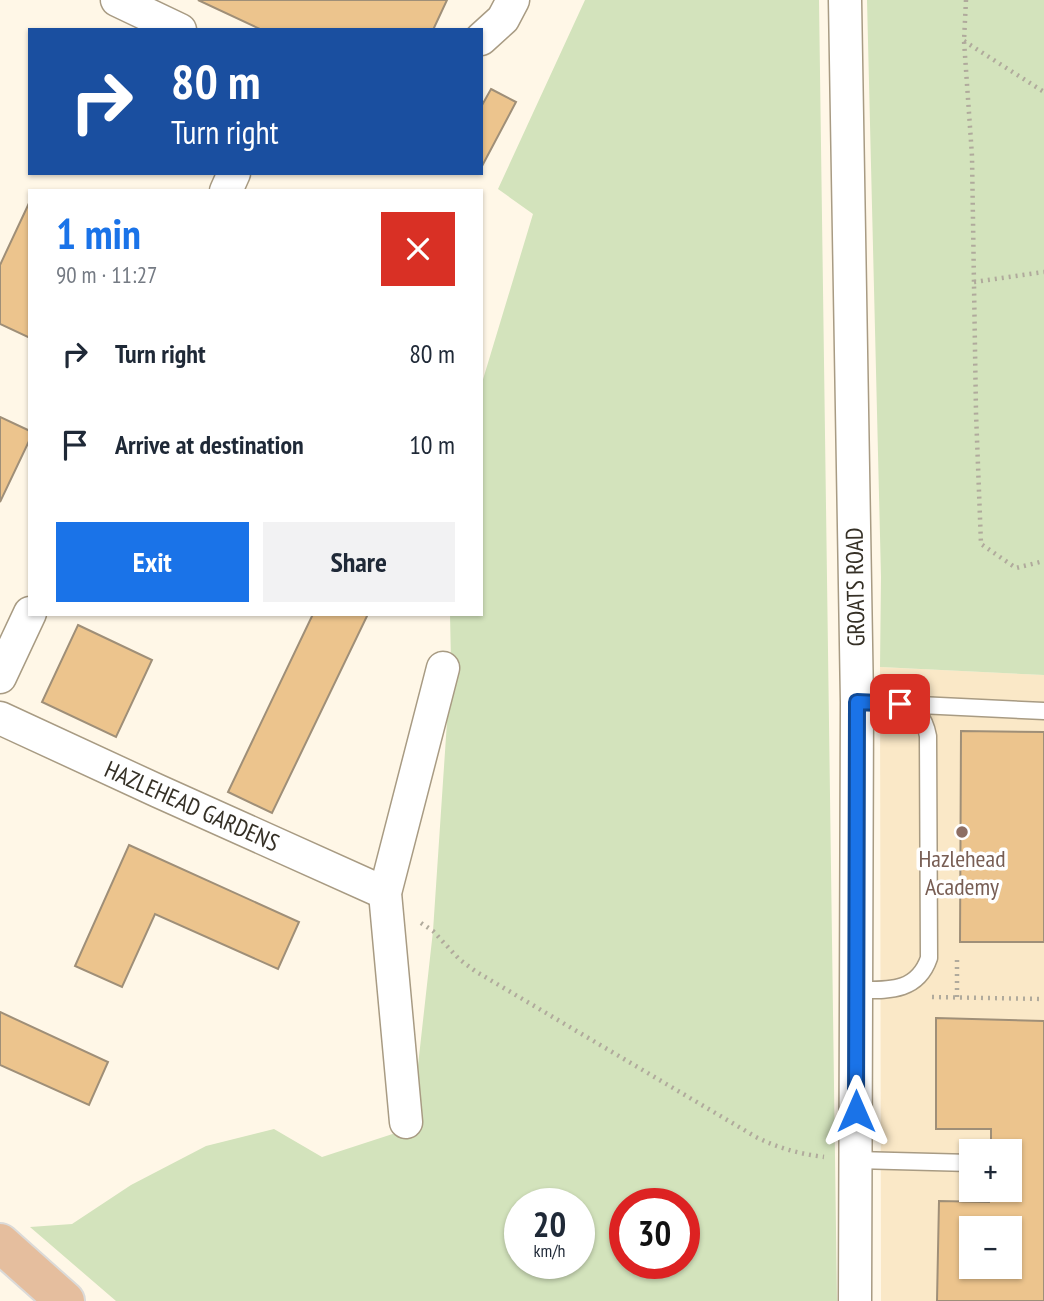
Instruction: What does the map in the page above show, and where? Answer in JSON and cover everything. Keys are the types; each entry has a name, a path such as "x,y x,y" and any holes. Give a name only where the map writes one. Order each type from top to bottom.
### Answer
{"main road":[{"path":"0,1243 65,1301"}],"street":[{"path":"117,0 176,28"},
{"path":"483,37 503,19 513,0"},
{"name":"GROATS ROAD","path":"845,0 857,702 855,1301"},
{"path":"0,677 29,616"},
{"path":"406,1122 385,893 443,668"},
{"name":"HAZLEHEAD GARDENS","path":"0,718 385,893"}],"lane":[{"path":"857,702 1044,711"},
{"path":"856,989 890,990 911,983 925,969 929,958 928,736 921,716 900,704"},
{"path":"856,1160 959,1163"}],"path":[{"path":"966,0 964,41 972,156 981,544 1016,568 1044,561"},
{"path":"964,41 1044,92"},
{"path":"974,282 1044,272"},
{"path":"385,893 433,931 459,959 475,971 756,1138 810,1156 856,1160"},
{"path":"957,957 957,998"},
{"path":"923,997 1044,999"}],"shaded area":[{"name":"Hazlehead Academy","path":"880,667 1044,675 1044,1301 881,1301"}],"green space":[{"path":"585,0 819,0 837,1301 116,1301 30,1227 72,1224 131,1185 206,1146 274,1129 322,1157 411,1128 433,931 451,662 450,616 483,616 483,379 533,214 498,189"},
{"path":"867,0 1044,0 1044,675 880,667 881,577"}],"building":[{"path":"198,0 447,0 434,28 258,28"},
{"path":"491,89 516,102 483,164 483,103"},
{"path":"28,205 28,337 0,324 0,265"},
{"path":"0,417 28,430 28,443 0,502"},
{"path":"312,616 367,616 272,813 228,792"},
{"path":"78,625 152,660 116,737 42,702"},
{"path":"961,731 1044,732 1044,942 960,942"},
{"path":"129,845 299,922 278,969 155,914 122,987 75,966"},
{"path":"0,1012 108,1062 89,1105 0,1065"},
{"path":"936,1018 1044,1021 1044,1301 937,1301 939,1201 1022,1202 1022,1139 991,1139 991,1129 936,1129"}],"place":[{"name":"Hazlehead Academy","path":"962,832"}],"route":[{"path":"856,1111 857,702 900,704"}]}
